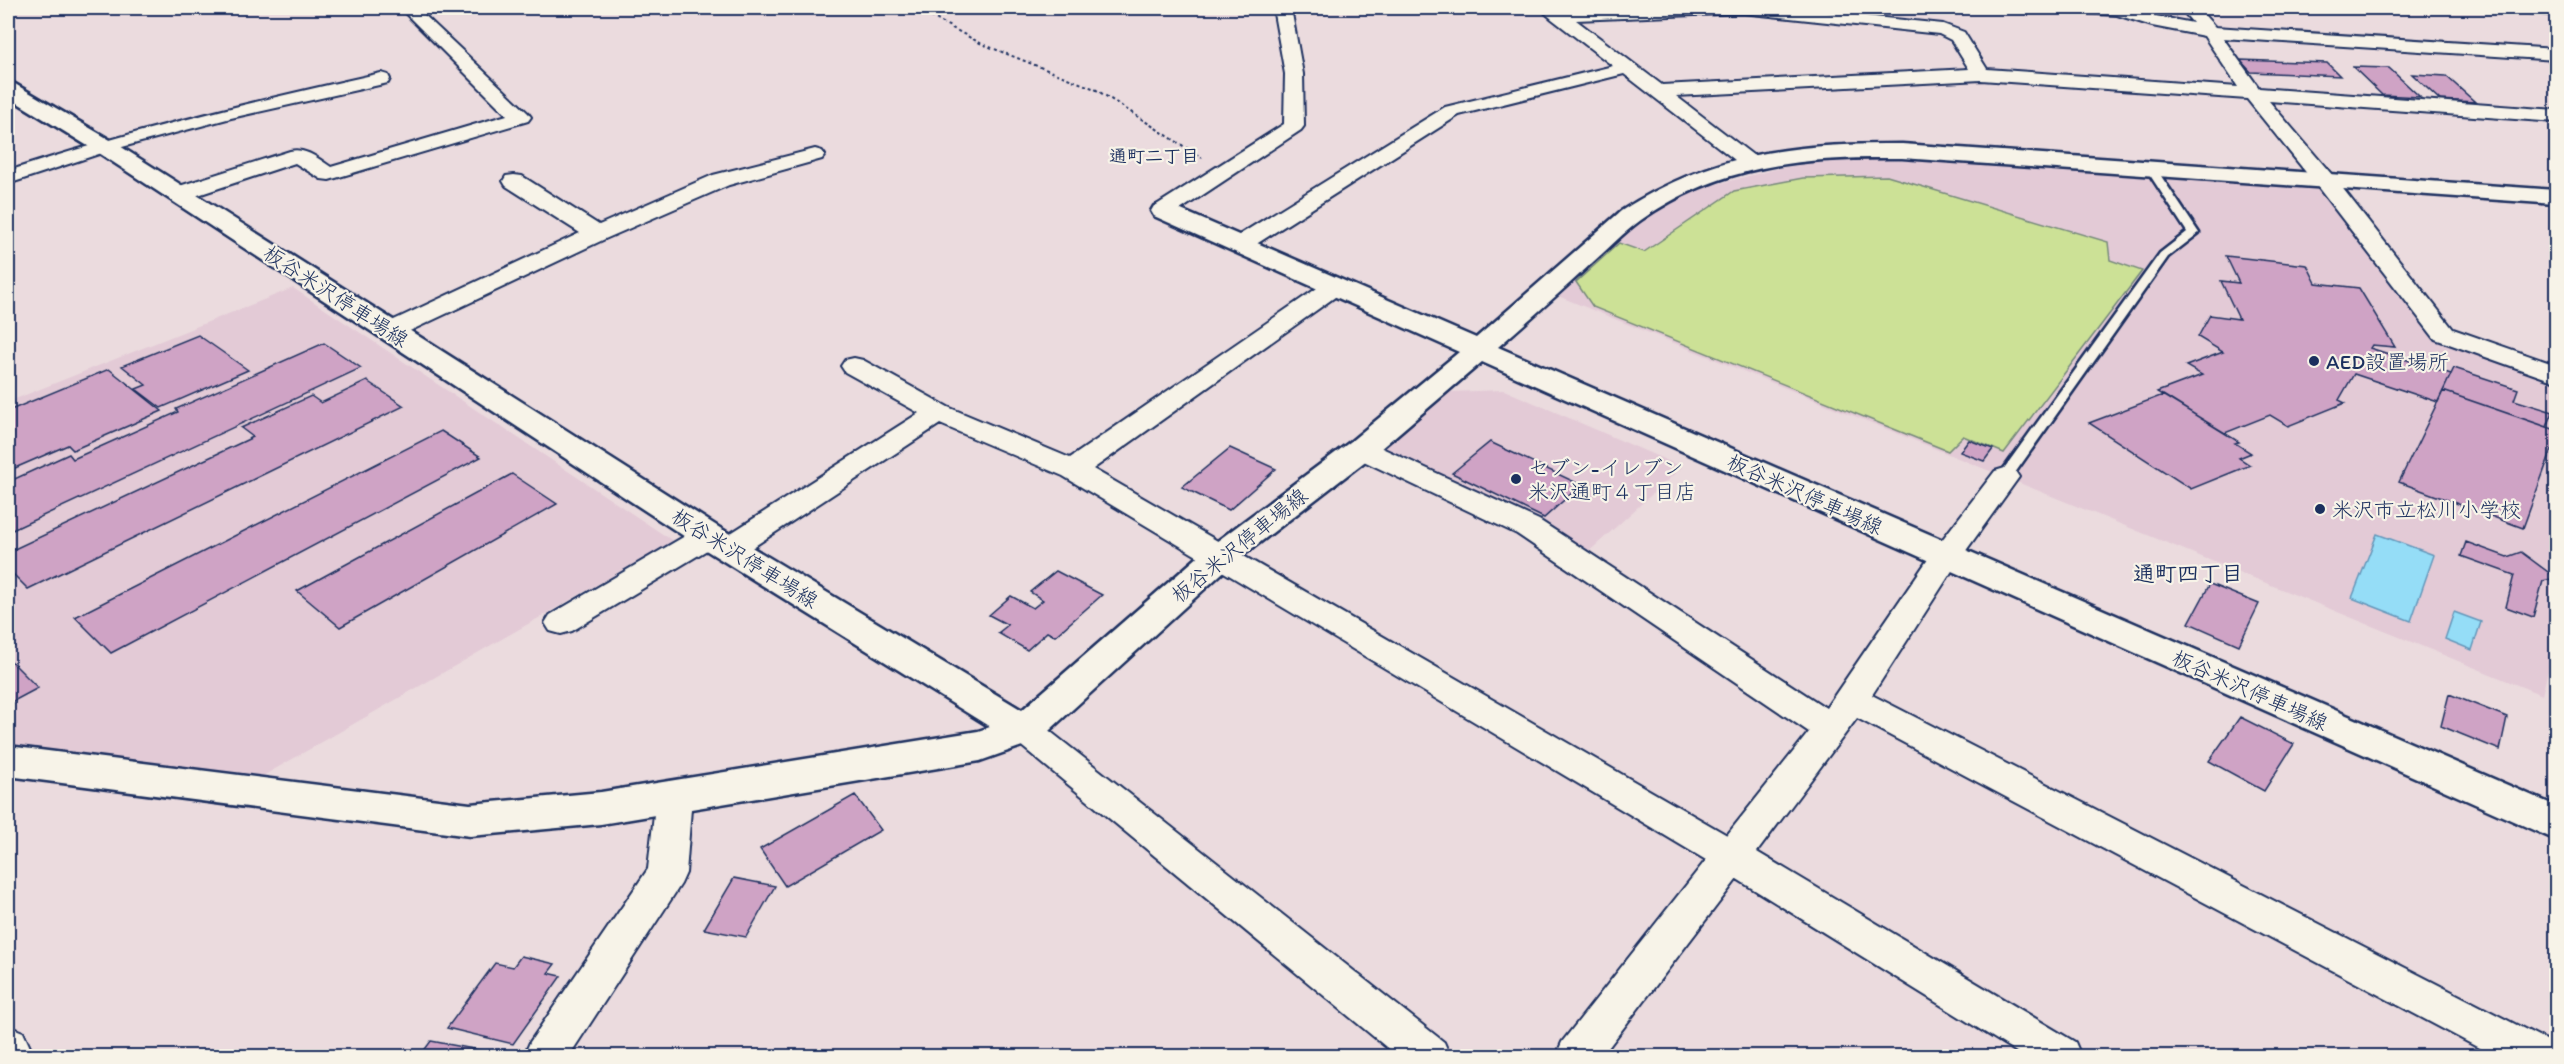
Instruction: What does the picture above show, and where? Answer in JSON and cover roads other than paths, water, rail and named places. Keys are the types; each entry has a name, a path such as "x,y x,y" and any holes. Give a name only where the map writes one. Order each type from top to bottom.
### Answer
{"main road":[{"name":"板谷米沢停車場線","path":"10,92 104,146 719,542 1025,730 1220,556 1361,449 1479,350 2556,824"},
{"path":"1163,211 1479,350 1630,216 1660,197 1696,179 1751,164 1810,154 1902,151 2552,199"},
{"path":"8,761 470,820 602,808 980,747 1025,730"}],"street":[{"path":"178,194 297,156 329,174 521,117 408,8"},
{"path":"1163,211 1294,126 1294,74 1282,8"},
{"path":"1554,11 1742,8 1942,29 1958,36 1981,74"},
{"path":"2079,8 2118,9 2175,26 2210,32 2556,54"},
{"path":"2189,8 2210,32 2252,93 2325,181 2444,334 2556,374"},
{"path":"2519,8 2556,10"},
{"path":"1554,11 1751,164"},
{"path":"1239,245 1452,111 1627,68"},
{"path":"1656,91 1981,74 2556,116"},
{"path":"8,178 104,146 228,113 381,79"},
{"path":"390,331 597,234 721,180 815,155"},
{"path":"514,181 597,234"},
{"path":"1073,470 1334,287"},
{"path":"854,366 938,413 1073,470 1731,856 2060,1056"},
{"path":"561,623 719,542 938,413"},
{"path":"1361,449 1528,527 1841,715 2535,1056"},
{"path":"1576,1056 1841,715 1946,556 2005,477"},
{"path":"1025,730 1429,1056"},
{"path":"545,1056 668,873 674,796"},
{"path":"8,1046 13,1056"}],"lane":[{"path":"2005,477 2164,255 2193,233 2151,169"}],"water":[{"path":"2377,534 2434,555 2411,621 2352,598"},
{"path":"2454,612 2481,622 2472,650 2445,639"}],"place":[{"name":"AED設置場所","path":"2314,361"},
{"name":"セブン-イレブン 米沢通町４丁目店","path":"1516,479"},
{"name":"米沢市立松川小学校","path":"2320,509"}],"district":[{"name":"通町二丁目","path":"1154,156"},
{"name":"通町四丁目","path":"2188,573"}]}
